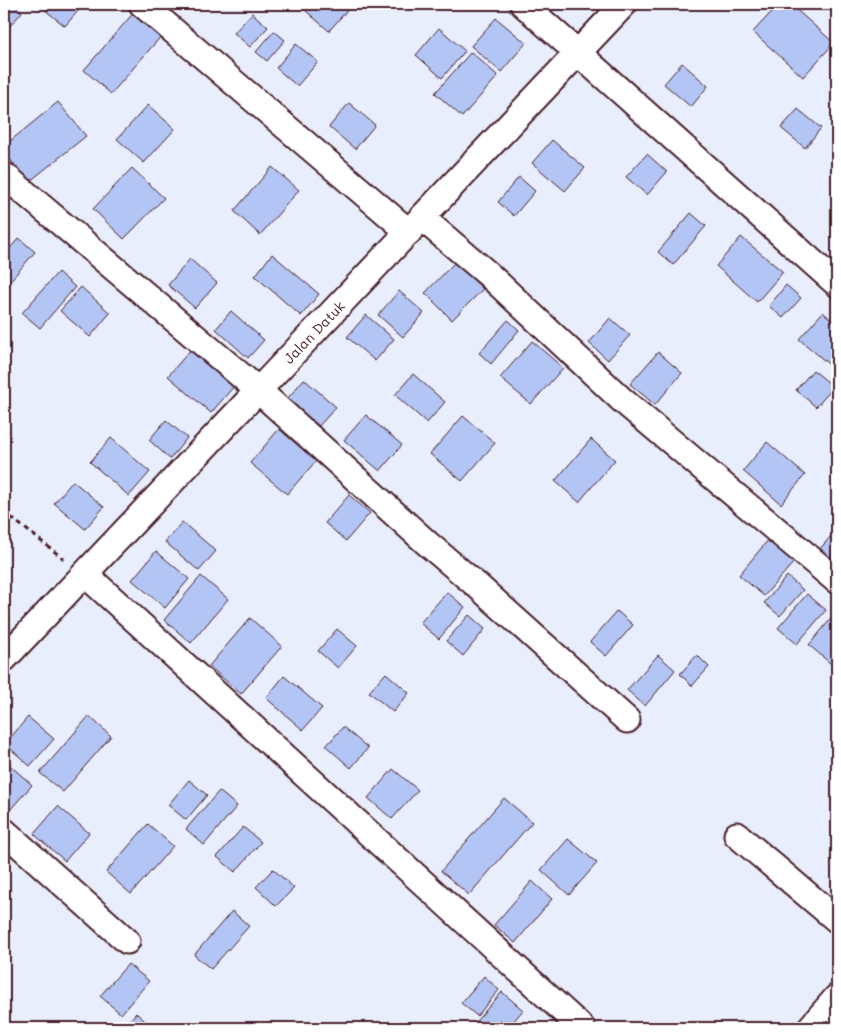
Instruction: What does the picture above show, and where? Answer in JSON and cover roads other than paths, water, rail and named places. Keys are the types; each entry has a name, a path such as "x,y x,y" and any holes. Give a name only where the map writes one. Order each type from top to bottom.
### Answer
{"street":[{"path":"142,4 415,225 488,274 622,400 837,581"},
{"path":"523,4 837,284"},
{"name":"Jalan Datuk","path":"4,659 624,4"},
{"path":"4,175 258,390 428,544 628,720"},
{"path":"85,574 582,1028"},
{"path":"4,831 127,941"},
{"path":"737,835 837,920"},
{"path":"810,1028 837,998"}]}
